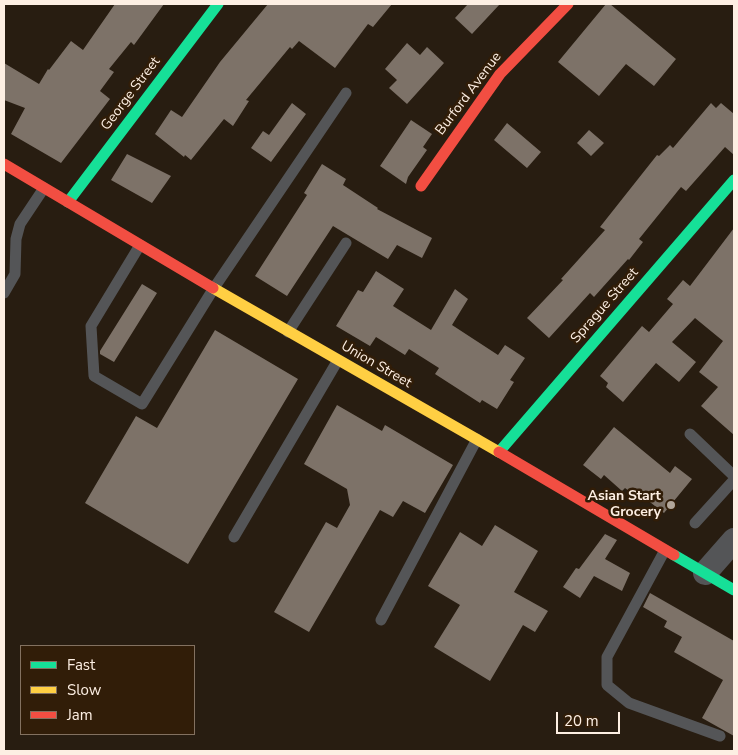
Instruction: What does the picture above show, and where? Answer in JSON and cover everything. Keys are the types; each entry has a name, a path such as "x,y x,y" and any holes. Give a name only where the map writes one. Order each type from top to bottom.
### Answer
{"main road":[{"name":"George Street","path":"68,202 218,4"},
{"name":"Burford Avenue","path":"421,186 500,74 568,4"},
{"name":"Union Street","path":"4,164 288,332 477,439 734,590"},
{"name":"Sprague Street","path":"499,452 734,180"}],"street":[{"path":"705,573 734,540"}],"lane":[{"path":"140,245 91,326 91,347 94,376 142,404 214,288 346,93"},
{"path":"4,293 15,274 16,239 20,224 44,188"},
{"path":"288,332 346,243"},
{"path":"234,537 338,360"},
{"path":"690,434 734,476"},
{"path":"381,620 477,439"},
{"path":"695,523 734,480"},
{"path":"666,550 607,657 607,685 629,703 720,736"}],"building":[{"path":"115,4 164,4 134,45 131,42 109,69 114,72 100,91 110,99 61,163 11,134 25,108 4,100 4,63 39,84 48,69 71,41 83,50"},
{"path":"268,4 392,4 373,27 368,24 335,68 299,41 292,49 290,47 246,100 249,101 233,126 224,119 191,160 185,155 184,157 155,134 171,110 182,117 220,62"},
{"path":"468,4 500,4 472,34 455,18"},
{"path":"606,4 610,4 676,59 654,86 626,64 599,96 558,62"},
{"path":"407,43 420,55 427,47 444,63 407,104 389,88 397,80 385,69"},
{"path":"292,103 306,114 271,162 251,148 263,131 269,135"},
{"path":"711,103 716,108 721,103 734,114 734,155 725,147 686,191 681,187 639,239 643,242 629,260 594,297 590,293 549,338 527,318 563,280 561,279 605,230 600,227 657,155 659,156 670,145 673,148"},
{"path":"411,120 432,134 423,147 427,150 408,177 406,184 380,166"},
{"path":"507,123 541,152 527,168 494,140"},
{"path":"589,130 604,143 591,156 577,143"},
{"path":"127,154 171,176 152,203 111,180"},
{"path":"322,164 346,179 343,185 377,209 432,238 422,258 397,245 388,259 333,226 287,296 255,276 307,195 304,193"},
{"path":"734,228 734,435 701,406 718,387 699,372 723,341 695,318 672,342 696,362 679,382 656,363 623,402 606,387 608,383 600,376 642,326 649,332 673,304 667,299 683,280 690,286"},
{"path":"376,271 404,289 393,306 431,330 455,289 468,299 452,325 498,355 505,345 525,358 510,380 514,382 497,409 482,400 480,403 435,374 439,368 409,349 405,355 376,337 370,346 336,326 358,290 363,292"},
{"path":"142,284 157,293 114,362 100,354 100,351"},
{"path":"215,330 298,379 188,564 85,503 136,416 157,428"},
{"path":"337,405 382,431 385,425 453,465 425,513 403,501 393,517 380,510 309,632 274,612 326,522 337,528 350,505 347,489 304,464"},
{"path":"614,427 670,473 675,466 692,479 664,513 646,499 644,502 625,488 622,491 604,475 601,479 583,465"},
{"path":"495,525 538,551 514,592 548,611 535,632 523,625 490,681 434,647 460,605 428,586 460,532 482,546"},
{"path":"605,534 617,540 605,559 630,573 622,591 594,576 580,598 563,587 576,568 579,569"},
{"path":"650,593 734,641 734,736 702,718 723,680 674,652 682,637 664,627 667,621 643,607"}],"traffic: fast":[{"path":"68,202 218,4"},
{"path":"499,452 734,180"},
{"path":"674,555 734,590"}],"traffic: slow":[{"path":"213,288 499,452"}],"traffic: jam":[{"path":"421,186 500,74 568,4"},
{"path":"4,164 213,288"},
{"path":"499,452 674,555"}],"place":[{"name":"Asian Start Grocery","path":"671,505"}]}
